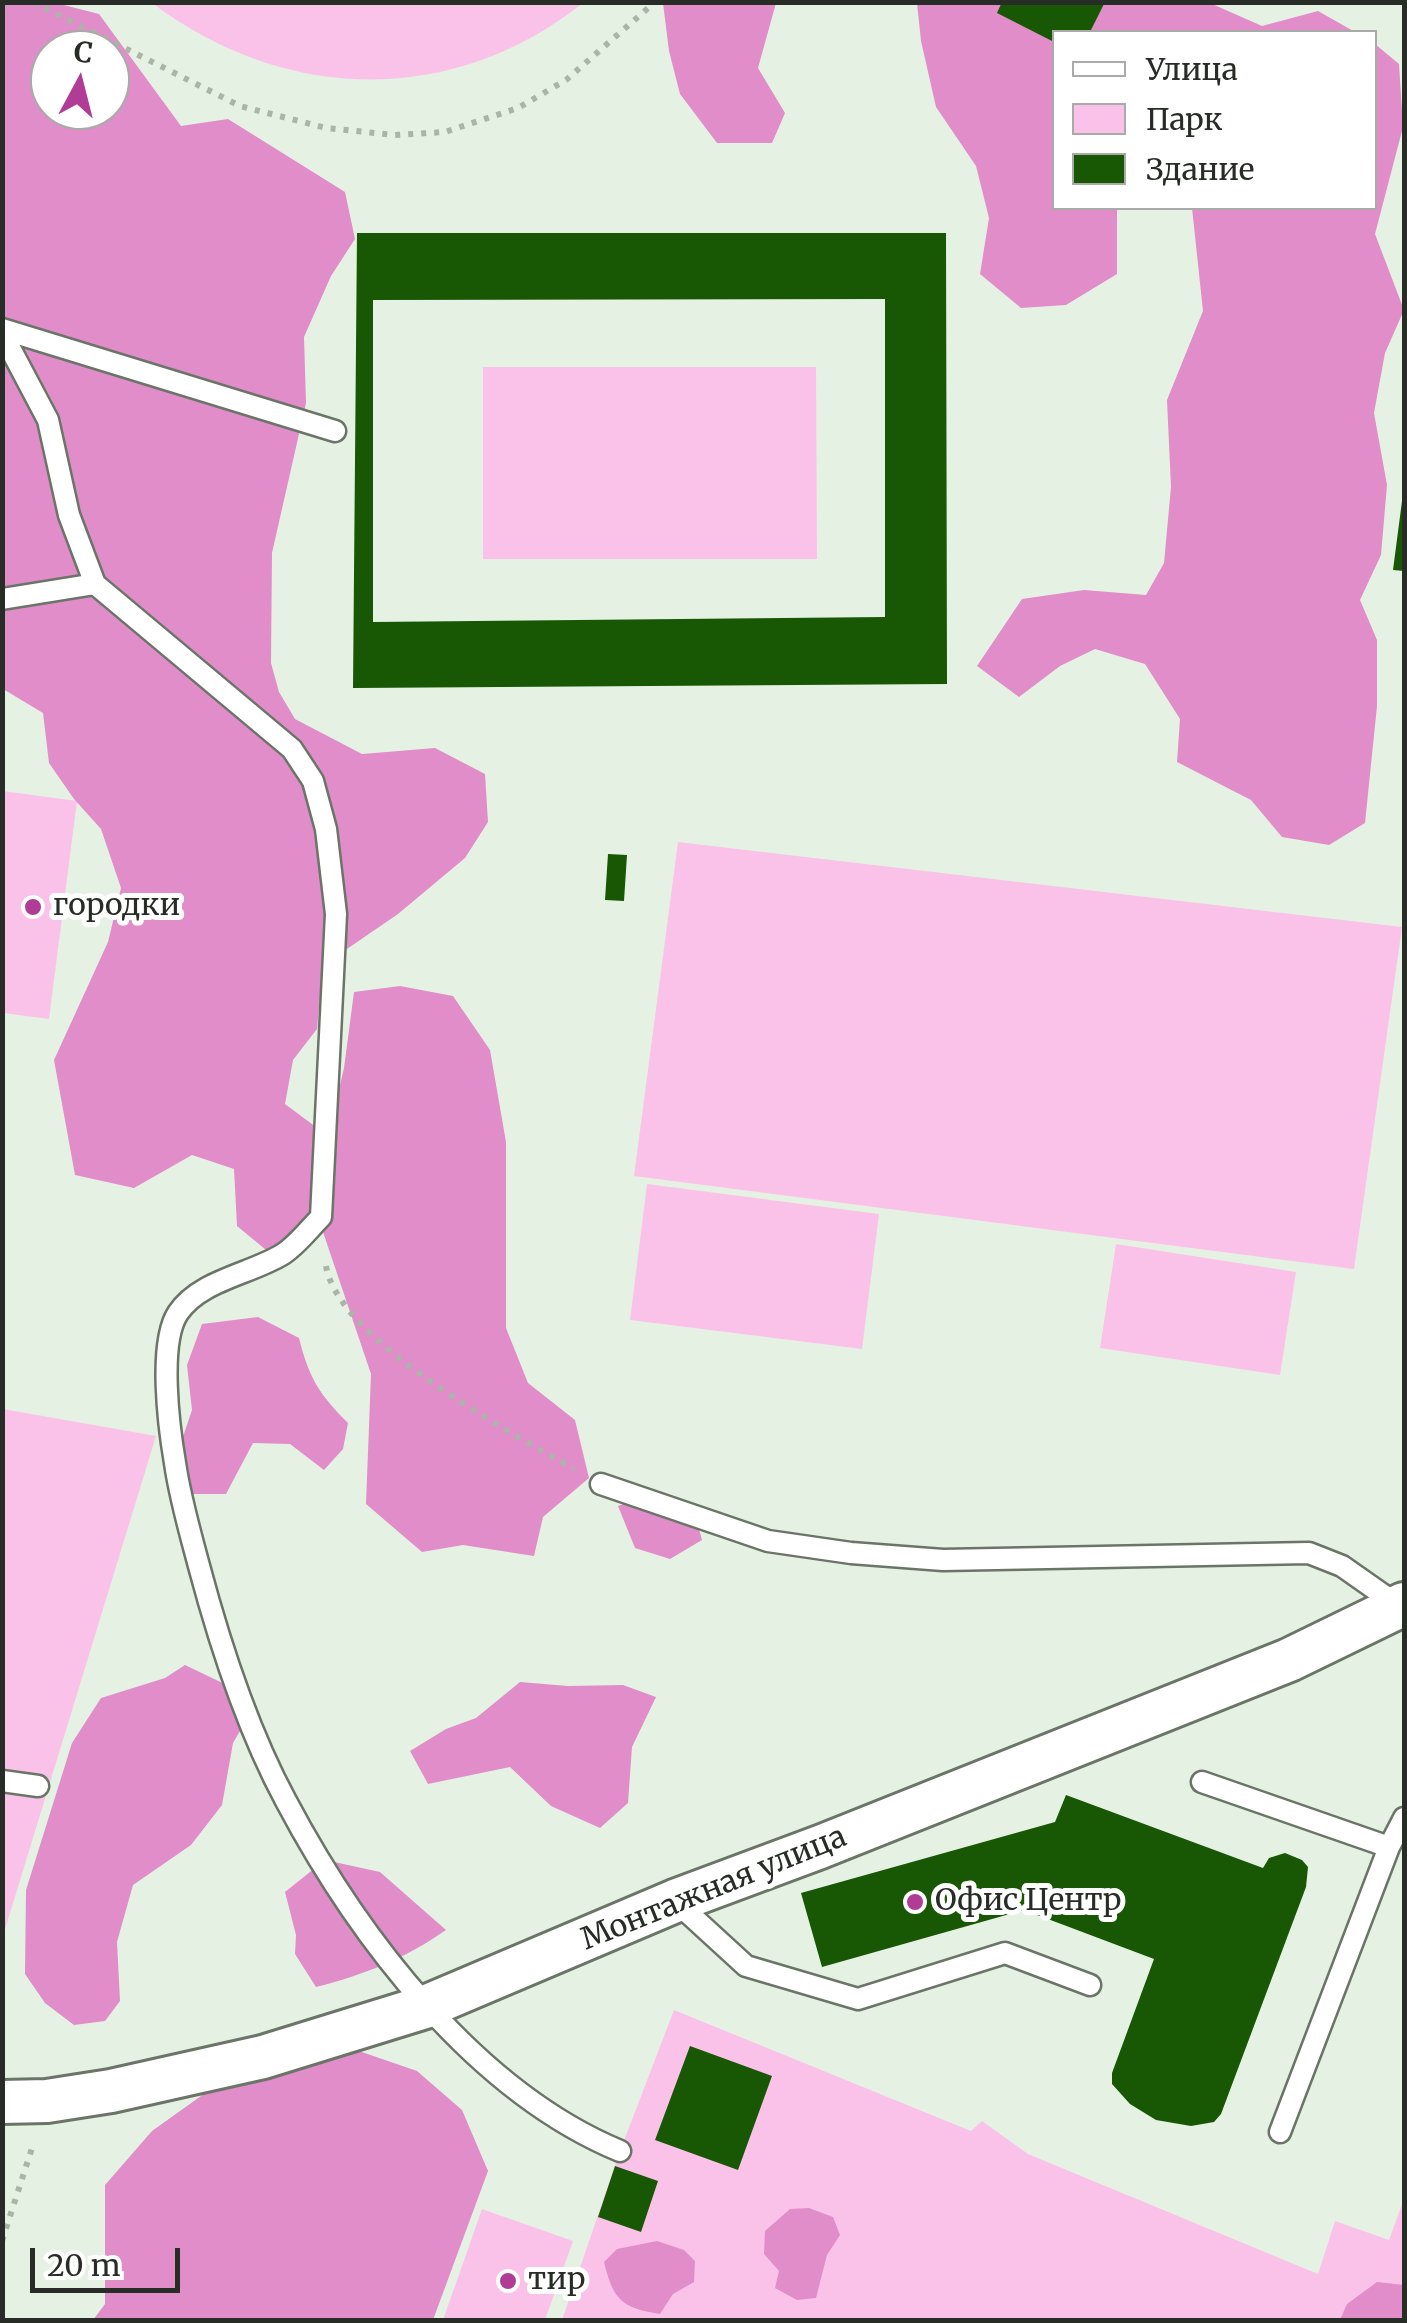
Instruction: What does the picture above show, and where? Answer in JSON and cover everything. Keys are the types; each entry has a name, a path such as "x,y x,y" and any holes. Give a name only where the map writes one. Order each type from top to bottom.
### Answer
{"street":[{"name":"Монтажная улица","path":"2,2102 47,2101 264,2057 425,2007 675,1901 1272,1667 1403,1607"}],"lane":[{"path":"2,332 336,431"},
{"path":"2,332 48,420 69,515 95,584 292,749 313,781 326,829 336,914 321,1216 286,1252 196,1296 178,1314 169,1356 168,1420 178,1489 214,1622 285,1800 341,1892 425,2007 536,2106 579,2134 620,2151"},
{"path":"2,600 95,584"},
{"path":"601,1484 768,1541 851,1553 943,1560 1017,1560 1309,1552 1342,1566 1403,1607"},
{"path":"2,1781 38,1786"},
{"path":"1202,1782 1389,1847"},
{"path":"1280,2132 1389,1847 1404,1818"},
{"path":"675,1901 746,1966 858,1999 1005,1953 1090,1984"}],"path":[{"path":"33,2 240,106 326,128 395,135 445,132 518,108 566,80 656,2"},
{"path":"321,1216 330,1284 338,1299 368,1331 483,1417 601,1484"},
{"path":"2,2242 47,2101"}],"green space":[{"path":"152,3 583,3 532,37 479,61 424,75 368,80 312,74 257,60 203,36"},
{"path":"483,367 816,367 817,559 483,559"},
{"name":"городки","path":"3,791 77,801 49,1019 3,1013"},
{"path":"678,842 1402,927 1354,1269 634,1176"},
{"path":"647,1184 879,1214 862,1349 630,1320"},
{"path":"1116,1244 1296,1272 1280,1375 1100,1348"},
{"path":"3,1409 156,1436 3,1936"},
{"path":"674,2010 971,2131 982,2121 1028,2154 1318,2274 1335,2221 1389,2240 1404,2199 1404,2320 562,2320"},
{"name":"тир","path":"482,2209 573,2241 545,2320 443,2320"}],"shaded area":[{"path":"2,3 56,3 99,14 111,30 30,30 30,130 130,130 130,56 181,126 228,119 345,192 355,239 331,276 304,337 306,403 272,553 271,663 279,692 295,719 362,754 435,748 485,774 488,822 465,858 398,914 344,951 321,985 317,1029 293,1060 285,1104 328,1136 344,1068 354,992 400,986 453,996 490,1050 506,1142 506,1328 528,1383 575,1420 589,1478 543,1517 534,1556 463,1545 422,1552 366,1504 371,1374 322,1229 277,1259 237,1226 234,1169 192,1155 134,1188 75,1175 54,1060 108,942 121,888 101,829 49,763 43,713 3,689"},
{"path":"663,3 776,3 758,68 785,113 772,143 717,143 680,94"},
{"path":"917,3 1210,3 1262,26 1318,11 1351,30 1052,30 1052,210 1117,210 1117,274 1066,305 1021,308 980,274 989,218 976,166 936,107"},
{"path":"1377,46 1399,64 1403,127 1375,234 1404,310 1385,353 1374,413 1387,485 1381,555 1360,600 1377,640 1377,706 1365,823 1329,845 1282,837 1251,800 1177,762 1180,719 1145,664 1095,649 1060,666 1019,697 977,666 1022,599 1084,590 1146,595 1164,563 1171,487 1167,400 1203,311 1192,210 1377,210"},
{"path":"258,1317 299,1338 316,1385 348,1423 343,1449 324,1470 290,1444 253,1443 226,1494 191,1494 174,1463 192,1410 187,1365 202,1324"},
{"path":"660,1491 692,1505 702,1540 670,1559 635,1548 618,1506"},
{"path":"185,1665 233,1688 254,1707 233,1743 222,1805 191,1845 133,1885 117,1942 120,2001 105,2021 74,2025 45,2003 25,1974 26,1890 72,1743 101,1698 165,1678"},
{"path":"520,1682 623,1685 656,1697 632,1747 628,1803 600,1828 551,1806 510,1767 428,1784 410,1751 446,1729 476,1718"},
{"path":"325,1860 380,1872 446,1930 384,1965 316,1987 295,1954 296,1935 285,1892"},
{"path":"321,2038 417,2071 462,2110 488,2171 433,2320 93,2320 105,2304 105,2185 152,2131 257,2056"},
{"path":"809,2208 833,2217 840,2235 827,2255 816,2298 797,2300 775,2288 779,2271 764,2254 765,2231 790,2209"},
{"path":"657,2241 684,2250 695,2261 694,2282 673,2294 660,2314 636,2309 621,2300 611,2285 604,2262 617,2249"},
{"path":"1377,2282 1404,2285 1404,2320 1340,2320 1347,2304"}],"building":[{"path":"1002,2 1105,2 1091,30 1052,30 1052,41 997,13"},
{"path":"357,233 946,233 947,684 353,688","holes":["885,299 885,617 373,622 373,300"]},
{"path":"1404,501 1404,571 1393,570"},
{"path":"608,854 627,855 624,901 605,900"},
{"path":"1066,1795 1263,1868 1269,1858 1285,1853 1308,1867 1306,1887 1221,2114 1214,2122 1191,2126 1156,2120 1130,2104 1112,2084 1112,2073 1154,1959 1024,1910 822,1967 801,1893 1055,1822"},
{"path":"690,2046 772,2076 738,2170 655,2140"},
{"path":"615,2166 658,2181 641,2232 598,2217"}],"place":[{"name":"городки","path":"33,907"},
{"name":"Офис Центр","path":"915,1902"},
{"name":"тир","path":"508,2281"}]}
